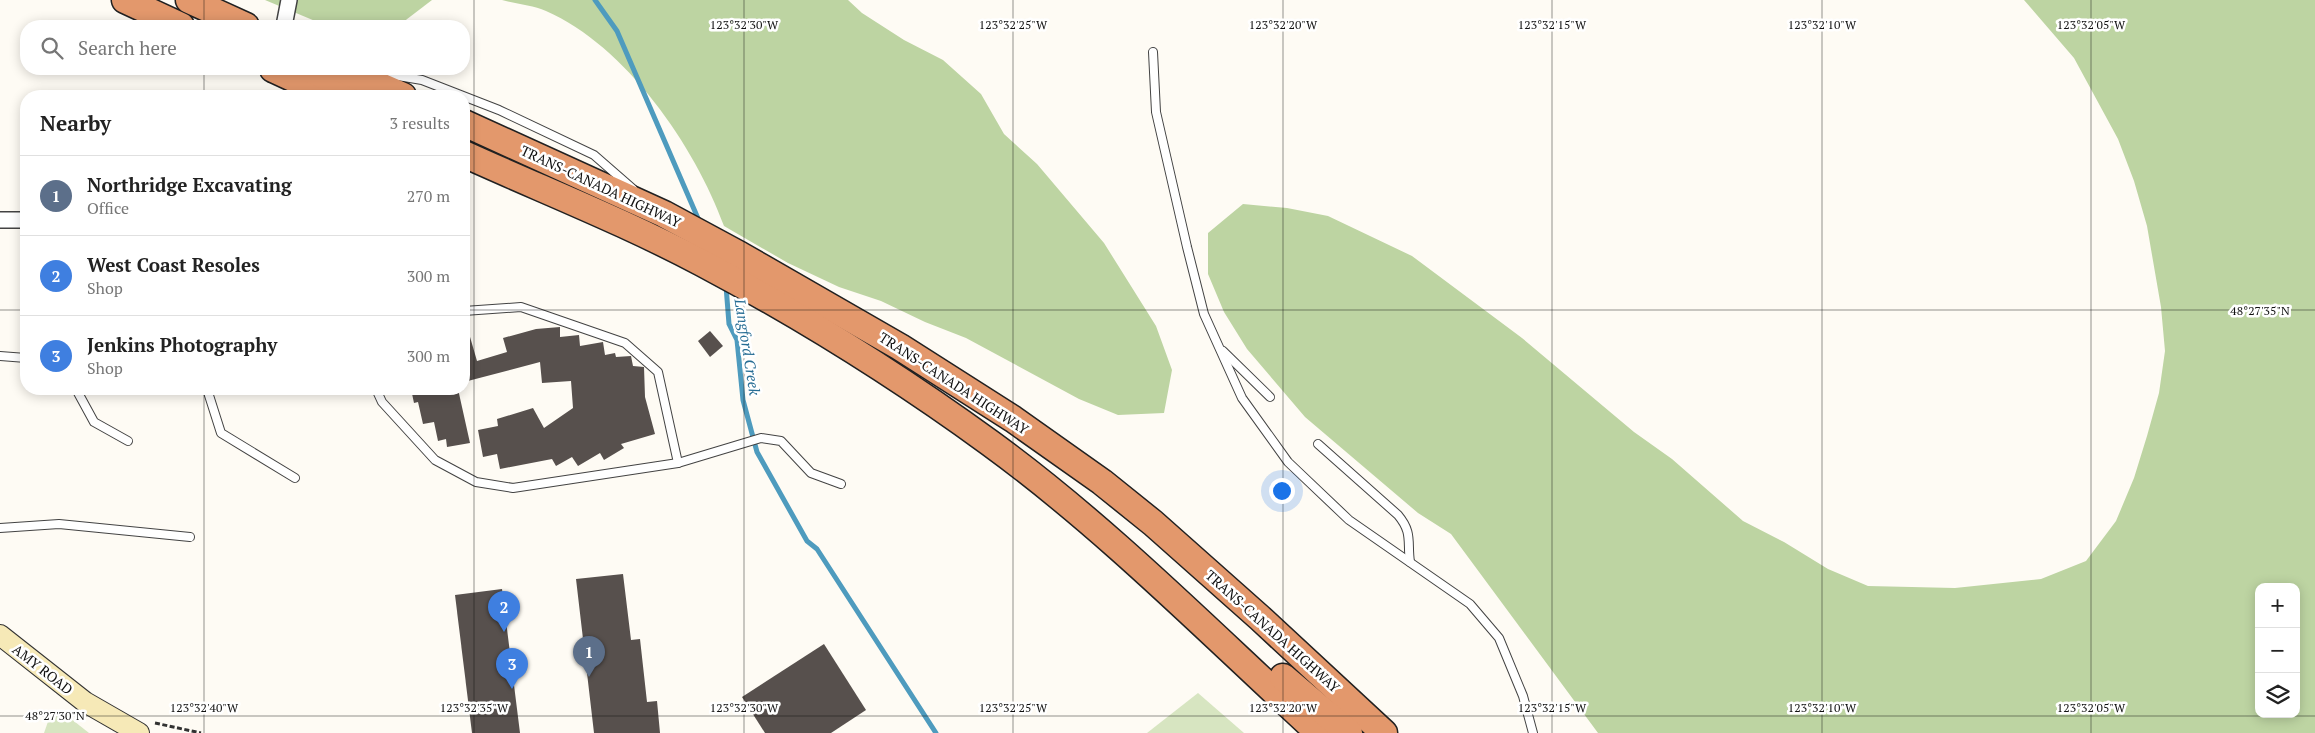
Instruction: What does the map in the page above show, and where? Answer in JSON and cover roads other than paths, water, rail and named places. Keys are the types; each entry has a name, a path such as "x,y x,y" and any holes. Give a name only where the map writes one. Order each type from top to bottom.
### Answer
{"highway":[{"path":"125,0 168,20"},
{"path":"188,0 233,20"},
{"path":"286,75 320,90"},
{"path":"323,75 356,90"},
{"path":"355,75 389,90"},
{"name":"TRANS-CANADA HIGHWAY","path":"470,126 664,214 740,255 900,346 1013,419 1102,482 1204,567 1384,733"},
{"path":"470,142 653,231 699,262"},
{"name":"TRANS-CANADA HIGHWAY","path":"470,157 699,262 813,325 899,379 991,443 1059,497 1319,733"},
{"path":"1222,643 1253,656 1275,670 1349,733"}],"street":[{"path":"285,20 289,0"},
{"path":"0,220 20,220"},
{"name":"AMY ROAD","path":"0,635 85,702 143,727"}],"lane":[{"path":"1153,52 1156,112 1204,314 1242,398 1288,462 1349,520 1470,604 1499,638 1523,696 1533,733"},
{"path":"393,75 422,80 448,90"},
{"path":"470,99 499,110 594,155 664,214"},
{"path":"470,311 521,307 625,343 658,372 678,463"},
{"path":"1219,347 1270,397"},
{"path":"0,356 20,358"},
{"path":"79,395 94,422 128,440"},
{"path":"209,395 221,433 295,478"},
{"path":"379,395 382,402 435,460 476,482 513,488 678,463 761,438 781,441 811,473 842,484"},
{"path":"1318,444 1406,525 1410,536 1410,562"},
{"path":"0,528 59,524 190,537"}],"waterway":[{"name":"Langford Creek","path":"595,0 617,31 700,223"},
{"name":"Langford Creek","path":"726,286 729,324 737,340 743,400 757,452 807,541 817,549 936,733"}],"place":[{"name":"West Coast Resoles","path":"504,632"},
{"name":"Northridge Excavating","path":"589,677"},
{"name":"Jenkins Photography","path":"512,689"}]}
